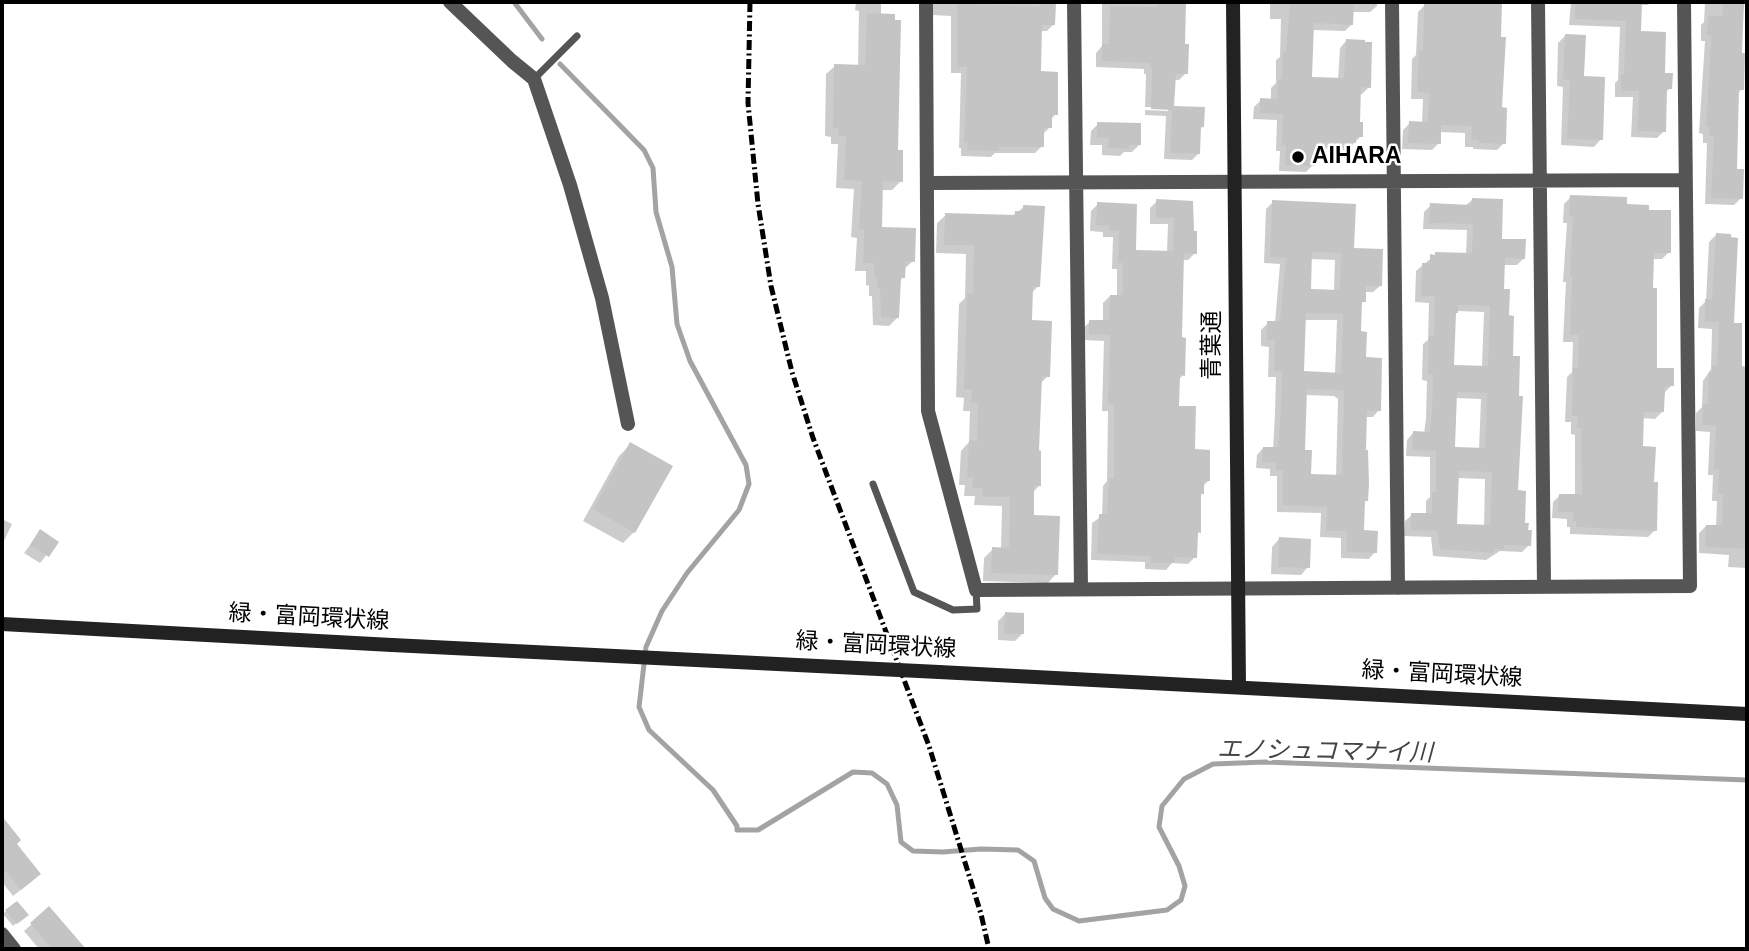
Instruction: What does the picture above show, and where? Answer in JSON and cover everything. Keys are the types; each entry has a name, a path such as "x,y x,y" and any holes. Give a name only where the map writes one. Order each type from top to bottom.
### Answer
{"street":[{"path":"450,2 534,79 570,185 602,299 628,424"},
{"path":"926,2 928,411 976,590 1690,586 1684,2"},
{"path":"1074,2 1081,588"},
{"name":"青葉通","path":"1233,2 1239,687"},
{"path":"1392,2 1398,587"},
{"path":"1538,2 1544,586"},
{"path":"928,183 1685,180"},
{"name":"緑・富岡環状線","path":"2,624 1747,714"},
{"path":"2,934 14,949"}],"lane":[{"path":"534,79 577,36"},
{"path":"873,484 914,592 953,610 977,609 976,590"}],"building":[{"path":"1290,2 1354,3 1353,25 1314,23 1312,77 1344,78 1346,39 1372,42 1371,88 1361,87 1360,122 1363,122 1363,137 1356,137 1356,143 1316,142 1315,166 1285,165 1286,145 1282,145 1283,114 1260,113 1260,98 1277,99 1278,79 1282,79 1283,52 1286,52"},
{"path":"1502,2 1501,37 1506,37 1502,107 1507,108 1506,144 1471,140 1472,126 1441,125 1441,144 1408,143 1409,121 1428,122 1429,93 1417,92 1419,50 1423,51 1424,3"},
{"path":"1575,2 1642,2 1641,31 1666,32 1665,73 1673,73 1672,89 1667,89 1666,132 1637,131 1639,91 1621,91 1626,21 1575,19"},
{"path":"1723,2 1744,2 1744,90 1739,90 1737,169 1744,169 1743,199 1711,198 1714,136 1709,136 1710,127 1706,127 1711,42 1711,35 1707,35 1708,16 1723,16"},
{"path":"1041,3 1056,3 1055,25 1042,25 1041,71 1058,72 1058,115 1052,115 1052,128 1044,128 1044,147 999,147 999,151 967,150 967,142 964,143 967,67 957,67 957,4 1041,6"},
{"path":"1157,3 1186,3 1185,44 1189,44 1188,74 1176,74 1174,106 1205,107 1200,154 1170,153 1172,110 1151,109 1150,63 1102,61 1102,44 1109,44 1110,6 1157,7"},
{"path":"867,13 895,14 895,20 901,20 898,150 903,150 903,182 883,181 882,227 916,228 915,262 906,261 905,278 901,278 899,318 881,317 880,288 877,288 877,278 874,277 874,263 863,263 864,230 859,229 862,181 844,180 846,136 838,136 839,129 833,128 834,64 865,65"},
{"path":"1565,34 1586,35 1584,76 1605,77 1603,140 1567,139 1570,80 1563,80"},
{"path":"1097,122 1141,123 1141,145 1129,145 1129,149 1108,148 1109,138 1097,138"},
{"path":"1570,195 1627,197 1627,204 1649,205 1649,210 1671,210 1671,253 1654,253 1653,288 1657,288 1657,368 1674,368 1674,386 1665,386 1664,412 1644,412 1643,446 1656,447 1654,482 1658,482 1657,531 1576,527 1573,512 1558,512 1559,494 1582,494 1581,428 1577,428 1578,416 1572,416 1573,368 1578,368 1579,335 1570,335 1573,217 1569,216"},
{"path":"1472,198 1503,199 1502,239 1526,239 1525,259 1505,258 1504,289 1510,289 1509,315 1514,316 1513,356 1520,356 1519,396 1523,396 1518,490 1526,491 1525,523 1529,523 1528,530 1532,530 1531,546 1504,545 1504,549 1494,549 1494,553 1440,549 1437,531 1411,530 1411,513 1432,513 1432,492 1436,492 1436,451 1412,450 1413,431 1430,432 1432,410 1433,374 1428,374 1429,336 1434,336 1435,296 1421,296 1422,263 1430,263 1430,254 1435,255 1435,252 1472,253 1473,224 1429,223 1430,203 1471,205","holes":["1458,305 1490,306 1488,366 1454,365","1457,392 1487,393 1485,448 1455,447","1459,471 1492,472 1490,525 1457,524"]},
{"path":"1156,199 1193,201 1197,254 1184,253 1182,337 1186,338 1185,376 1180,375 1179,406 1196,406 1195,449 1210,450 1210,481 1204,481 1204,494 1201,494 1201,533 1198,532 1197,558 1175,557 1175,563 1151,563 1151,556 1097,554 1099,514 1107,514 1109,478 1114,478 1114,405 1108,404 1110,335 1089,334 1089,320 1109,320 1110,295 1123,295 1123,263 1118,263 1119,231 1109,230 1109,226 1096,225 1097,202 1137,204 1136,250 1173,251 1174,218 1156,218"},
{"path":"1272,200 1356,204 1354,248 1383,249 1382,286 1366,286 1366,302 1362,302 1361,331 1367,332 1366,357 1382,358 1381,411 1367,411 1366,450 1369,484 1368,501 1365,501 1364,530 1378,531 1377,553 1347,552 1347,531 1326,531 1327,507 1283,505 1283,470 1276,470 1276,463 1262,462 1263,447 1278,447 1281,406 1282,371 1274,371 1275,340 1267,340 1267,321 1280,321 1286,258 1270,257","holes":["1312,252 1341,253 1340,290 1311,289","1306,313 1343,314 1341,373 1304,371","1307,389 1342,390 1342,475 1311,474 1312,450 1305,450"]},
{"path":"1023,205 1045,206 1040,287 1033,287 1032,320 1052,321 1050,377 1042,377 1039,450 1041,486 1034,486 1034,515 1060,516 1058,575 991,573 992,547 1009,548 1010,497 982,497 983,488 972,488 973,477 967,477 969,440 977,441 978,403 971,403 972,389 964,389 967,293 973,293 974,245 944,245 945,213 1015,215 1015,211 1023,211"},
{"path":"1716,233 1731,234 1731,237 1738,238 1734,323 1742,323 1742,366 1747,367 1747,549 1705,547 1706,525 1722,525 1723,494 1718,494 1719,469 1714,469 1716,425 1702,425 1703,404 1708,404 1709,372 1712,372 1712,365 1717,366 1719,322 1705,322 1705,299 1712,299"},
{"path":"630,442 673,466 635,533 593,509"},
{"path":"40,529 59,542 49,557 30,545"},
{"path":"1279,537 1311,539 1310,568 1278,567"},
{"path":"1005,612 1024,613 1024,634 1004,634"},
{"path":"2,816 21,840 17,844 41,874 21,890 2,867"},
{"path":"17,901 29,915 17,924 5,910"},
{"path":"49,906 86,949 52,949 30,923"}],"waterway":[{"name":"エノシュコマナイ川","path":"514,2 542,39"},
{"name":"エノシュコマナイ川","path":"560,64 644,150 653,168 656,212 672,267 677,324 690,361 746,465 749,484 739,510 687,573 662,611 646,647 639,707 649,730 713,790 737,830 758,830 853,772 872,773 887,784 897,805 901,842 913,851 1018,850 1034,861 1045,898 1053,909 1079,921 1167,910 1181,900 1185,886 1179,866 1159,827 1162,806 1184,779 1213,764 1265,762 1747,780"}],"railway":[{"path":"750,2 748,103 758,204 771,286 792,372 813,438 929,746 981,914 989,949"}],"place":[{"name":"AIHARA","path":"1298,157"}]}
